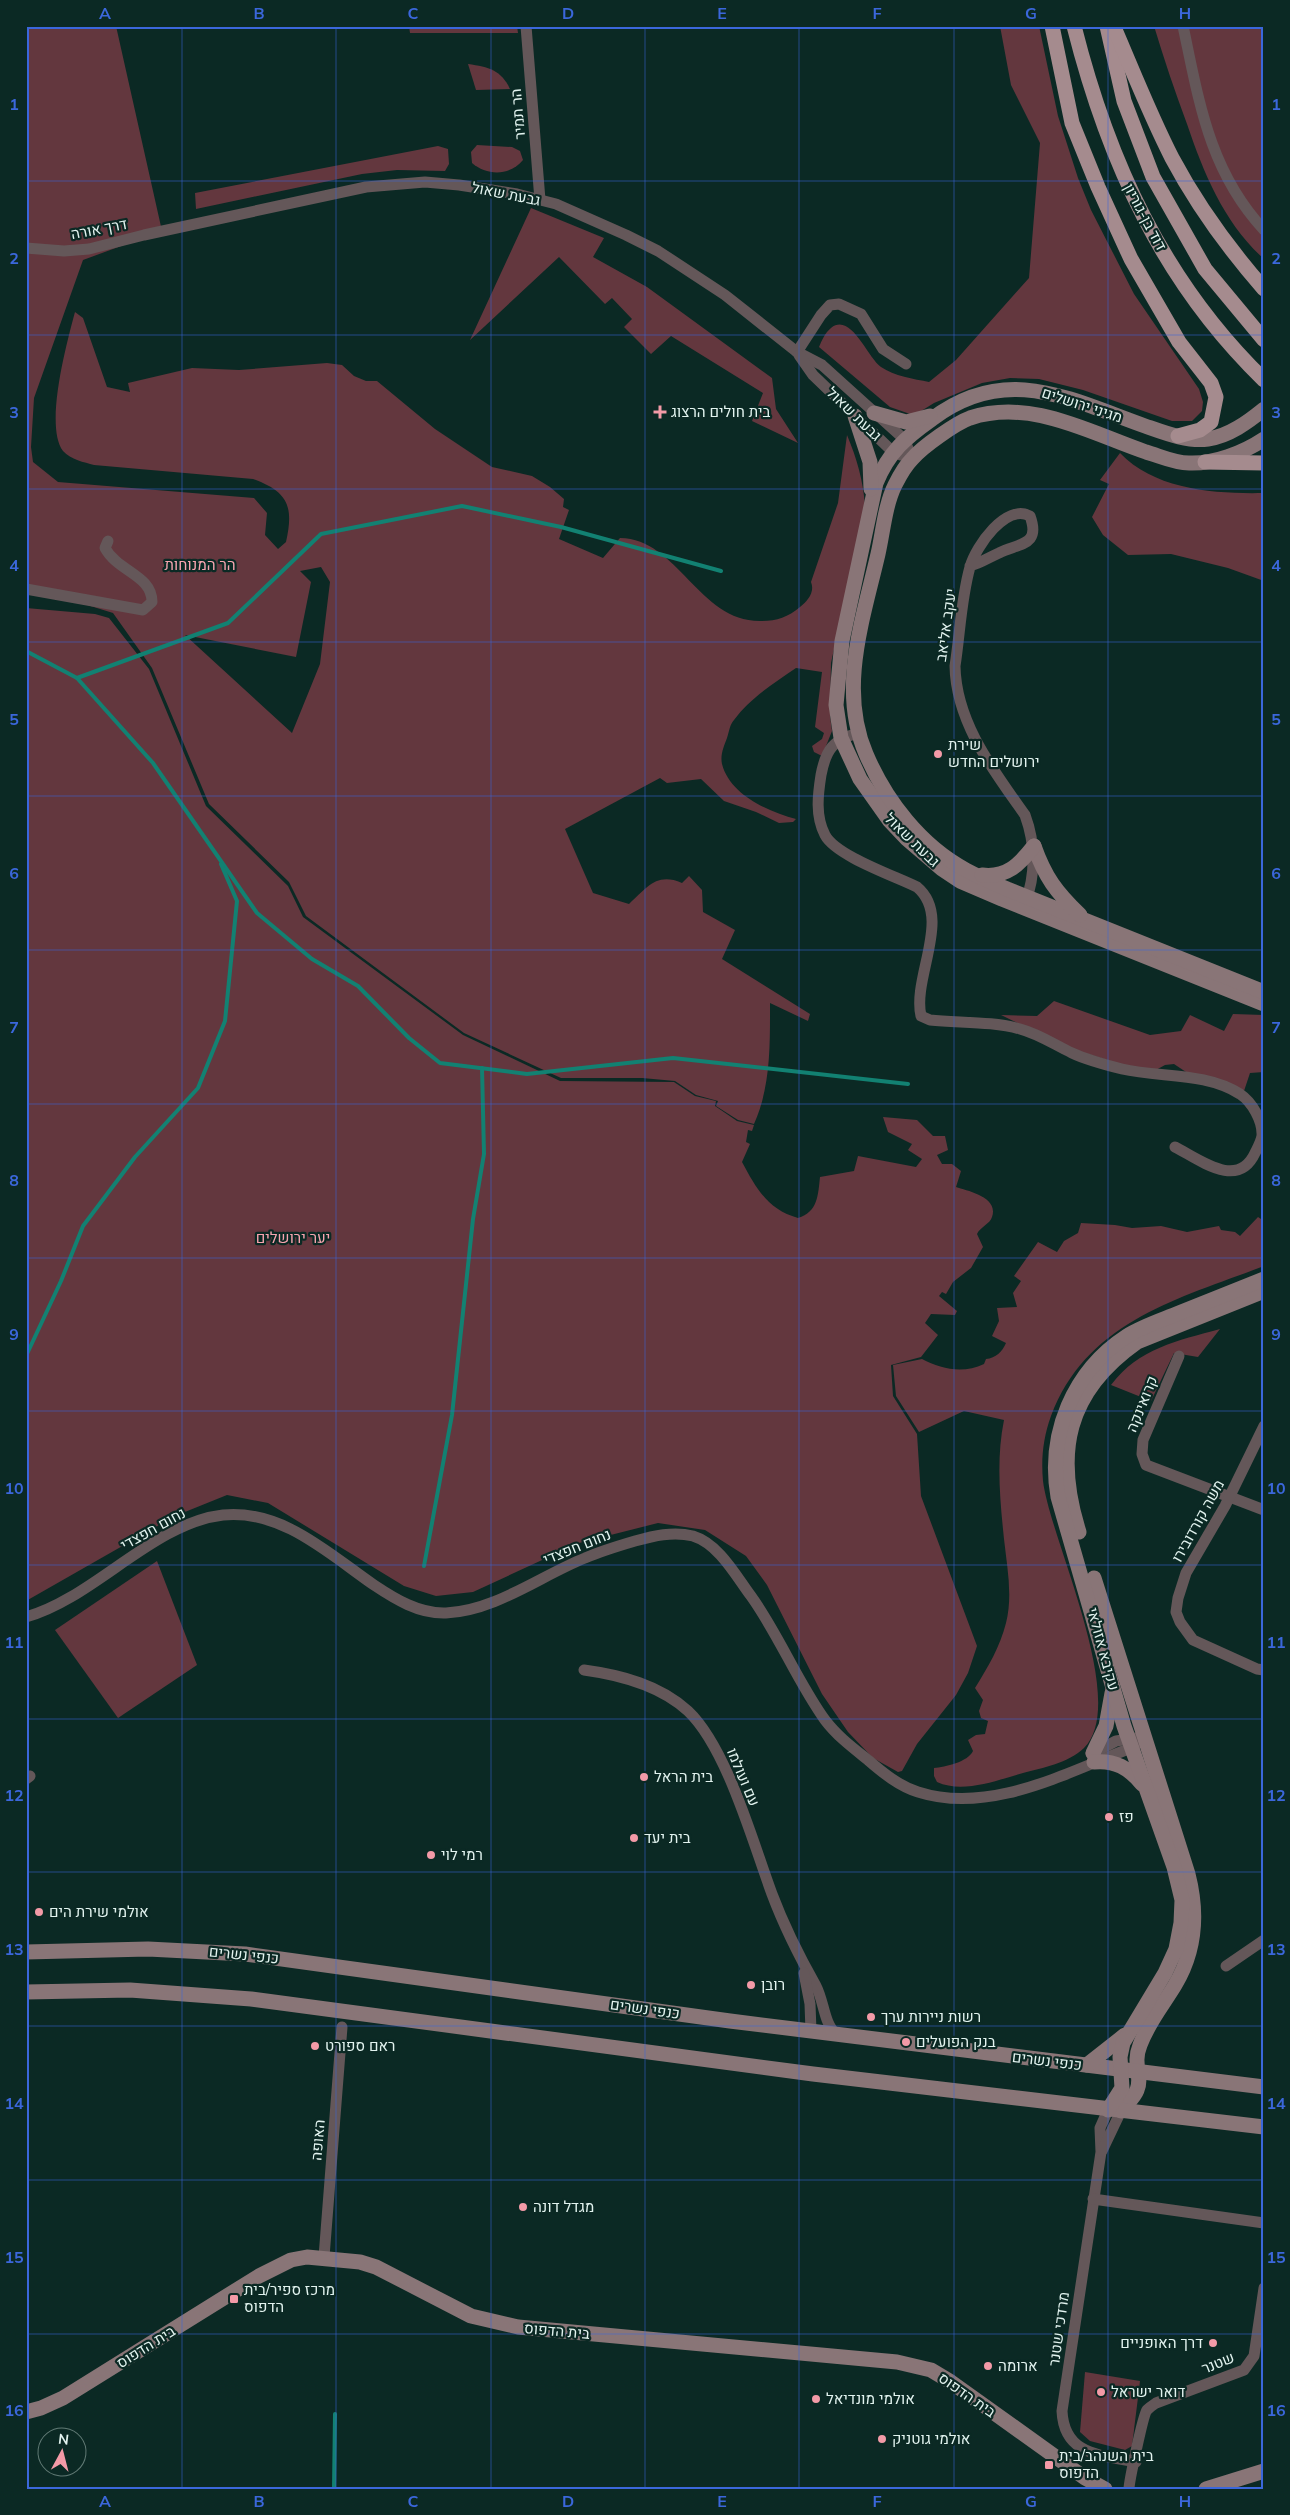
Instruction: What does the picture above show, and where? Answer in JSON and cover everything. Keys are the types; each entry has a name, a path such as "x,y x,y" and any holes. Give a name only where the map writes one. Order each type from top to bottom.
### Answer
{"main road":[{"path":"1052,26 1072,122 1098,186 1131,259 1179,342 1207,377 1216,397 1211,422 1200,430 1178,436"},
{"name":"דוד בן-גוריון","path":"1074,26 1100,117 1114,155 1148,226 1205,316 1225,341 1264,380"},
{"name":"דוד בן-גוריון","path":"1107,26 1124,101 1153,177 1205,269 1264,340"},
{"path":"1113,26 1172,158 1234,255 1264,289"},
{"path":"1205,462 1264,463"}],"street":[{"name":"הר תמיר","path":"526,26 540,200"},
{"path":"1182,26 1203,122 1222,172 1264,230"},
{"name":"גבעת שאול","path":"176,228 342,191 398,183 458,185 517,194 540,200 589,217 658,251 726,295 797,352 822,366 904,439 912,458"},
{"name":"דרך אורה","path":"26,248 89,249 176,228"},
{"path":"797,352 821,315 830,305 839,304 861,314 883,349 906,364"},
{"name":"גבעת שאול","path":"797,352 813,375 893,452 912,458"},
{"name":"מגיני ירושלים","path":"904,439 943,410 975,394 1009,389 1035,389 1178,436 1196,440 1217,436 1247,422 1264,409"},
{"path":"874,413 906,422 919,420 943,410"},
{"name":"מגיני ירושלים","path":"912,458 967,419 985,414 1012,412 1040,415 1087,429 1172,461 1188,463 1205,462 1232,455 1252,447 1264,439"},
{"path":"855,416 870,462 870,507"},
{"name":"גבעת שאול","path":"904,439 882,469 870,507 842,642 837,679 836,705 841,738 860,779 889,820 907,839 942,869 960,881 1086,921 1264,992"},
{"name":"גבעת שאול","path":"912,458 895,485 890,502 857,643 853,680 858,733 885,792 910,824 949,860 975,875 1026,903 1264,1004"},
{"name":"יעקב אליאב","path":"970,566 982,563 999,553 1021,546 1032,537 1034,528 1030,516 1023,512 1013,512 1003,520 988,534 970,566 955,666 955,680 974,739 1025,815 1034,846 1033,878 1026,903"},
{"path":"26,589 144,610 152,602 152,592 147,585 111,560 105,548 108,541"},
{"path":"858,733 841,738 828,751 818,800 820,820 826,836 848,855 917,886 926,894 933,919 920,996 921,1016 930,1020 1018,1028 1083,1058 1121,1069 1159,1075 1199,1078 1216,1082 1240,1094 1248,1101 1262,1129 1261,1141 1251,1162 1243,1170 1223,1171 1174,1147"},
{"path":"975,875 991,876 1012,870 1034,846 1048,880 1058,893 1086,921"},
{"name":"עקיבא אזולאי","path":"1114,2111 1122,2088 1120,2052 1128,2034 1171,1961 1180,1936 1182,1911 1179,1882 1144,1788 1130,1743 1055,1479 1056,1446 1065,1412 1084,1378 1096,1362 1127,1336 1144,1327 1264,1279"},
{"name":"עקיבא אזולאי","path":"1114,2111 1137,2090 1139,2080 1136,2058 1143,2037 1184,1969 1190,1954 1195,1921 1188,1874 1070,1500 1066,1465 1070,1433 1082,1401 1094,1383 1121,1354 1156,1333 1264,1291"},
{"name":"קרואינקה","path":"1179,1356 1143,1440 1142,1454 1146,1465 1229,1497"},
{"name":"משה קורדובירו","path":"1264,1426 1229,1497 1182,1584 1176,1612 1187,1633 1203,1646 1257,1669 1264,1670"},
{"path":"1229,1497 1264,1510"},
{"name":"נחום חפצדי","path":"26,1617 58,1605 163,1538 186,1526 222,1516 250,1517 277,1522 297,1532 395,1598 428,1612 445,1613 464,1611 492,1602 584,1558 616,1547 671,1534 694,1536 706,1543 730,1568 755,1602 825,1719 840,1738 900,1784 917,1792 936,1796 971,1798 1012,1792 1070,1771 1093,1758 1144,1738"},
{"name":"עם ועולמו","path":"584,1670 609,1673 648,1686 673,1699 690,1712 706,1734 722,1762 773,1896 803,1966 818,1991 829,2024 836,2034"},
{"path":"1113,1684 1106,1726 1093,1758 1125,1768 1144,1788"},
{"path":"1226,1966 1264,1940"},
{"name":"כנפי נשרים","path":"26,1952 148,1949 245,1954 811,2031 1264,2086"},
{"name":"עם ועולמו","path":"803,1966 810,2004 811,2031"},
{"path":"26,1992 140,1990 251,1999 813,2074 1114,2111 1264,2127"},
{"name":"האופה","path":"324,2256 342,2027"},
{"path":"1087,2065 1128,2034"},
{"path":"1143,2037 1143,2048 1148,2058 1154,2067 1166,2074"},
{"name":"מרדכי שטנר","path":"1114,2111 1101,2152 1093,2199 1062,2411 1062,2423 1065,2433 1085,2449 1136,2462"},
{"path":"1093,2199 1264,2223"},
{"name":"בית הדפוס","path":"26,2412 64,2398 259,2276 291,2260 324,2256 376,2267 471,2316 518,2327 897,2362 931,2370 1085,2478 1105,2489"},
{"name":"שטנר","path":"1136,2462 1142,2421 1147,2411 1156,2403 1244,2370 1249,2366 1254,2356 1264,2288"},
{"path":"1130,2489 1130,2475 1136,2462"},
{"path":"1134,2489 1137,2476 1136,2462"},
{"path":"1206,2489 1264,2471"}],"green space":[{"name":"הר המנוחות","path":"26,26 116,26 162,231 83,260 34,398 31,447 33,462 58,482 254,498 267,513 265,535 278,549 286,542 289,519 286,502 274,489 253,479 94,465 74,459 63,451 58,439 56,404 67,343 75,312 83,318 107,387 130,392 128,383 192,368 239,370 327,363 342,365 354,376 366,381 377,381 435,429 492,467 532,476 550,487 564,499 563,507 569,510 559,539 603,558 620,538 640,542 658,552 674,565 705,596 722,609 740,618 767,621 782,618 791,613 803,605 810,596 811,582 838,503 847,435 859,470 865,506 831,663 830,716 832,731 822,756 814,752 812,746 822,739 824,733 815,727 822,672 796,668 763,691 740,712 732,724 722,754 722,764 726,775 742,793 763,807 796,819 793,822 779,823 756,812 724,801 701,779 667,783 660,778 565,829 593,893 629,904 652,883 665,879 682,883 689,876 702,890 703,912 735,930 722,959 810,1014 808,1021 770,1003 767,1080 760,1110 754,1124 738,1120 716,1106 718,1101 696,1095 675,1081 642,1078 561,1078 464,1033 306,916 289,882 209,804 152,668 113,613 26,586","holes":["321,567 330,582 320,664 292,733 185,635 296,657 311,582 300,571"]},
{"path":"409,26 517,26 518,33 410,33"},
{"path":"1000,26 1039,26 1058,116 1078,178 1091,210 1134,294 1199,389 1203,402 1202,411 1192,421 1172,421 1083,390 1039,379 1010,378 982,383 934,403 918,413 910,414 890,407 819,347 825,334 831,328 838,325 845,326 852,331 881,367 898,375 929,382 956,360 1029,278 1040,143 1011,85"},
{"path":"1154,26 1264,26 1264,259 1237,230 1208,179 1178,100"},
{"path":"468,64 494,70 503,78 510,89 476,90"},
{"path":"477,145 512,147 520,151 523,160 512,169 505,171 491,172 484,170 472,163 471,152"},
{"path":"438,146 448,149 449,164 445,171 397,170 362,174 196,209 195,193"},
{"path":"531,208 604,238 593,257 647,287 772,378 776,409 798,443 752,421 763,393 671,336 651,354 624,327 632,319 612,298 605,304 559,257 470,340"},
{"path":"1120,453 1134,465 1168,482 1207,491 1264,493 1264,581 1228,568 1171,554 1128,555 1103,535 1092,517 1109,484 1100,480"},
{"name":"יער ירושלים","path":"26,608 95,614 109,618 149,669 206,806 288,886 303,917 463,1035 560,1081 674,1082 695,1096 716,1101 715,1106 737,1121 754,1125 752,1131 748,1130 746,1142 750,1144 742,1162 752,1181 771,1204 779,1210 798,1218 810,1212 816,1202 820,1177 854,1171 858,1156 916,1167 922,1159 908,1150 912,1144 888,1132 883,1117 917,1120 933,1136 945,1136 948,1150 937,1155 942,1164 952,1164 961,1171 956,1187 975,1193 987,1200 993,1210 992,1217 977,1234 983,1247 971,1268 953,1282 946,1294 942,1292 939,1296 957,1311 955,1315 931,1314 925,1323 938,1335 921,1357 891,1365 893,1396 917,1434 921,1496 977,1646 968,1673 956,1695 917,1744 902,1771 898,1772 873,1758 848,1732 822,1694 767,1585 746,1556 705,1530 658,1523 579,1543 473,1592 436,1596 404,1586 268,1503 227,1495 175,1516 26,1601"},
{"path":"1054,1001 1150,1035 1181,1031 1190,1015 1224,1031 1233,1014 1264,1015 1264,1072 1250,1073 1244,1091 1189,1074 1174,1064 1165,1065 1154,1071 1120,1064 1072,1049 1001,1015 1037,1016"},
{"path":"1258,1217 1264,1221 1264,1266 1168,1303 1112,1335 1087,1357 1067,1384 1048,1424 1043,1448 1043,1481 1083,1619 1093,1659 1098,1695 1096,1726 1084,1748 1071,1758 1055,1764 980,1785 958,1787 937,1782 934,1776 934,1768 956,1763 970,1755 973,1751 968,1740 976,1735 985,1734 988,1721 981,1718 979,1711 983,1700 975,1688 997,1649 1008,1612 1009,1581 999,1480 1004,1420 964,1411 919,1432 896,1396 893,1365 922,1359 944,1368 968,1369 984,1364 986,1359 998,1354 1006,1343 992,1336 999,1321 997,1308 1017,1307 1013,1293 1021,1281 1014,1276 1038,1242 1057,1252 1064,1241 1078,1233 1081,1223 1132,1228 1161,1226 1187,1232 1219,1226 1221,1230 1235,1232 1240,1236"},
{"path":"1220,1329 1198,1357 1174,1353 1151,1401 1111,1385 1122,1372 1146,1354 1174,1342"},
{"path":"157,1561 197,1665 118,1718 55,1630"},
{"path":"1085,2372 1140,2381 1132,2446 1125,2450 1090,2441 1080,2432"}],"waterway":[{"path":"77,678 228,623 321,534 462,506 561,527 721,571"},
{"path":"26,651 77,678 153,763 257,913 312,959 358,986 409,1038 440,1063 527,1074 673,1058 908,1084"},
{"path":"26,1356 61,1281 83,1226 135,1157 198,1088 225,1021 237,901 221,864"},
{"path":"424,1566 452,1415 473,1219 484,1154 482,1068"},
{"path":"334,2489 335,2414"}],"place":[{"name":"בית חולים הרצוג","path":"660,412"},
{"name":"שירת ירושלים החדש","path":"938,754"},
{"name":"בית הראל","path":"644,1777"},
{"name":"פז","path":"1109,1817"},
{"name":"בית יעד","path":"634,1838"},
{"name":"רמי לוי","path":"431,1855"},
{"name":"אולמי שירת הים","path":"39,1912"},
{"name":"רובן","path":"751,1985"},
{"name":"רשות ניירות ערך","path":"871,2017"},
{"name":"בנק הפועלים","path":"906,2042"},
{"name":"ראם ספורט","path":"315,2046"},
{"name":"מגדל דונה","path":"523,2207"},
{"name":"מרכז ספיר/בית הדפוס","path":"234,2299"},
{"name":"דרך האופניים","path":"1213,2343"},
{"name":"ארומה","path":"988,2366"},
{"name":"דואר ישראל","path":"1101,2392"},
{"name":"אולמי מונדיאל","path":"816,2399"},
{"name":"אולמי גוטניק","path":"882,2439"},
{"name":"בית השנהב/בית הדפוס","path":"1049,2465"}]}
